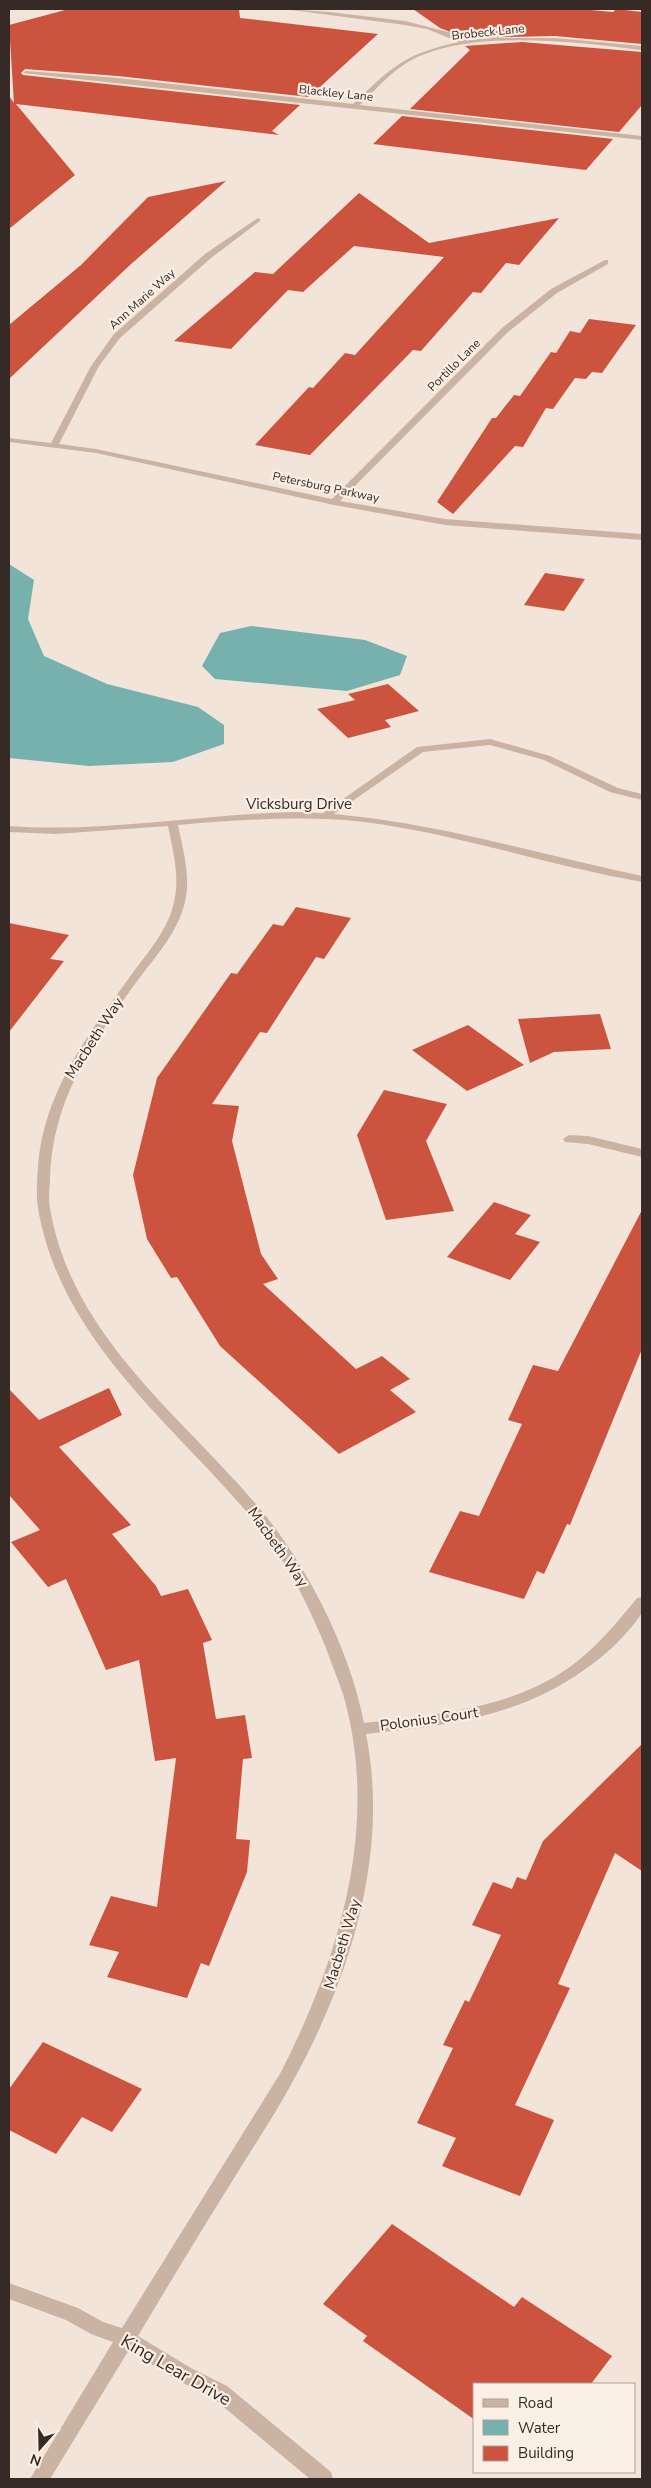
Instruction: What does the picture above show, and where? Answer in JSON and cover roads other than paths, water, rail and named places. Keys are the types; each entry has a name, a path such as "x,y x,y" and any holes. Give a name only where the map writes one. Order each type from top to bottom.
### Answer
{"street":[{"path":"287,9 418,26 450,35 468,44"},
{"name":"Brobeck Lane","path":"355,106 395,69 409,60 434,50 468,44 533,39 642,48"},
{"name":"Blackley Lane","path":"26,73 118,80 642,138"},
{"name":"Ann Marie Way","path":"54,445 95,366 118,336 208,256 258,220"},
{"name":"Portillo Lane","path":"334,502 505,330 554,292 605,262"},
{"name":"Petersburg Parkway","path":"9,440 96,451 334,502 445,522 642,537"},
{"path":"324,816 420,749 490,742 547,758 614,790 642,797"},
{"name":"Vicksburg Drive","path":"9,829 54,831 273,817 324,816 358,818 425,828 642,879"},
{"name":"Macbeth Way","path":"39,2479 287,2077 304,2046 341,1958 353,1913 361,1871 365,1808 364,1767 357,1728 351,1699 329,1638 306,1586 288,1555 243,1498 127,1374 81,1312 68,1287 53,1249 44,1212 43,1163 52,1116 60,1094 77,1060 160,943 176,912 181,896 182,874 173,823"},
{"path":"569,1139 588,1140 642,1153"},
{"name":"Polonius Court","path":"357,1728 464,1716 528,1696 578,1669 606,1646 628,1622 642,1602"},
{"name":"King Lear Drive","path":"9,2291 72,2314 97,2328 125,2338 184,2374 220,2392 324,2479"}],"water":[{"path":"9,564 34,580 28,619 44,656 107,684 198,707 224,725 224,744 173,762 89,766 9,758"},
{"path":"251,626 365,640 407,656 400,675 347,691 215,679 202,666 220,633"}]}
